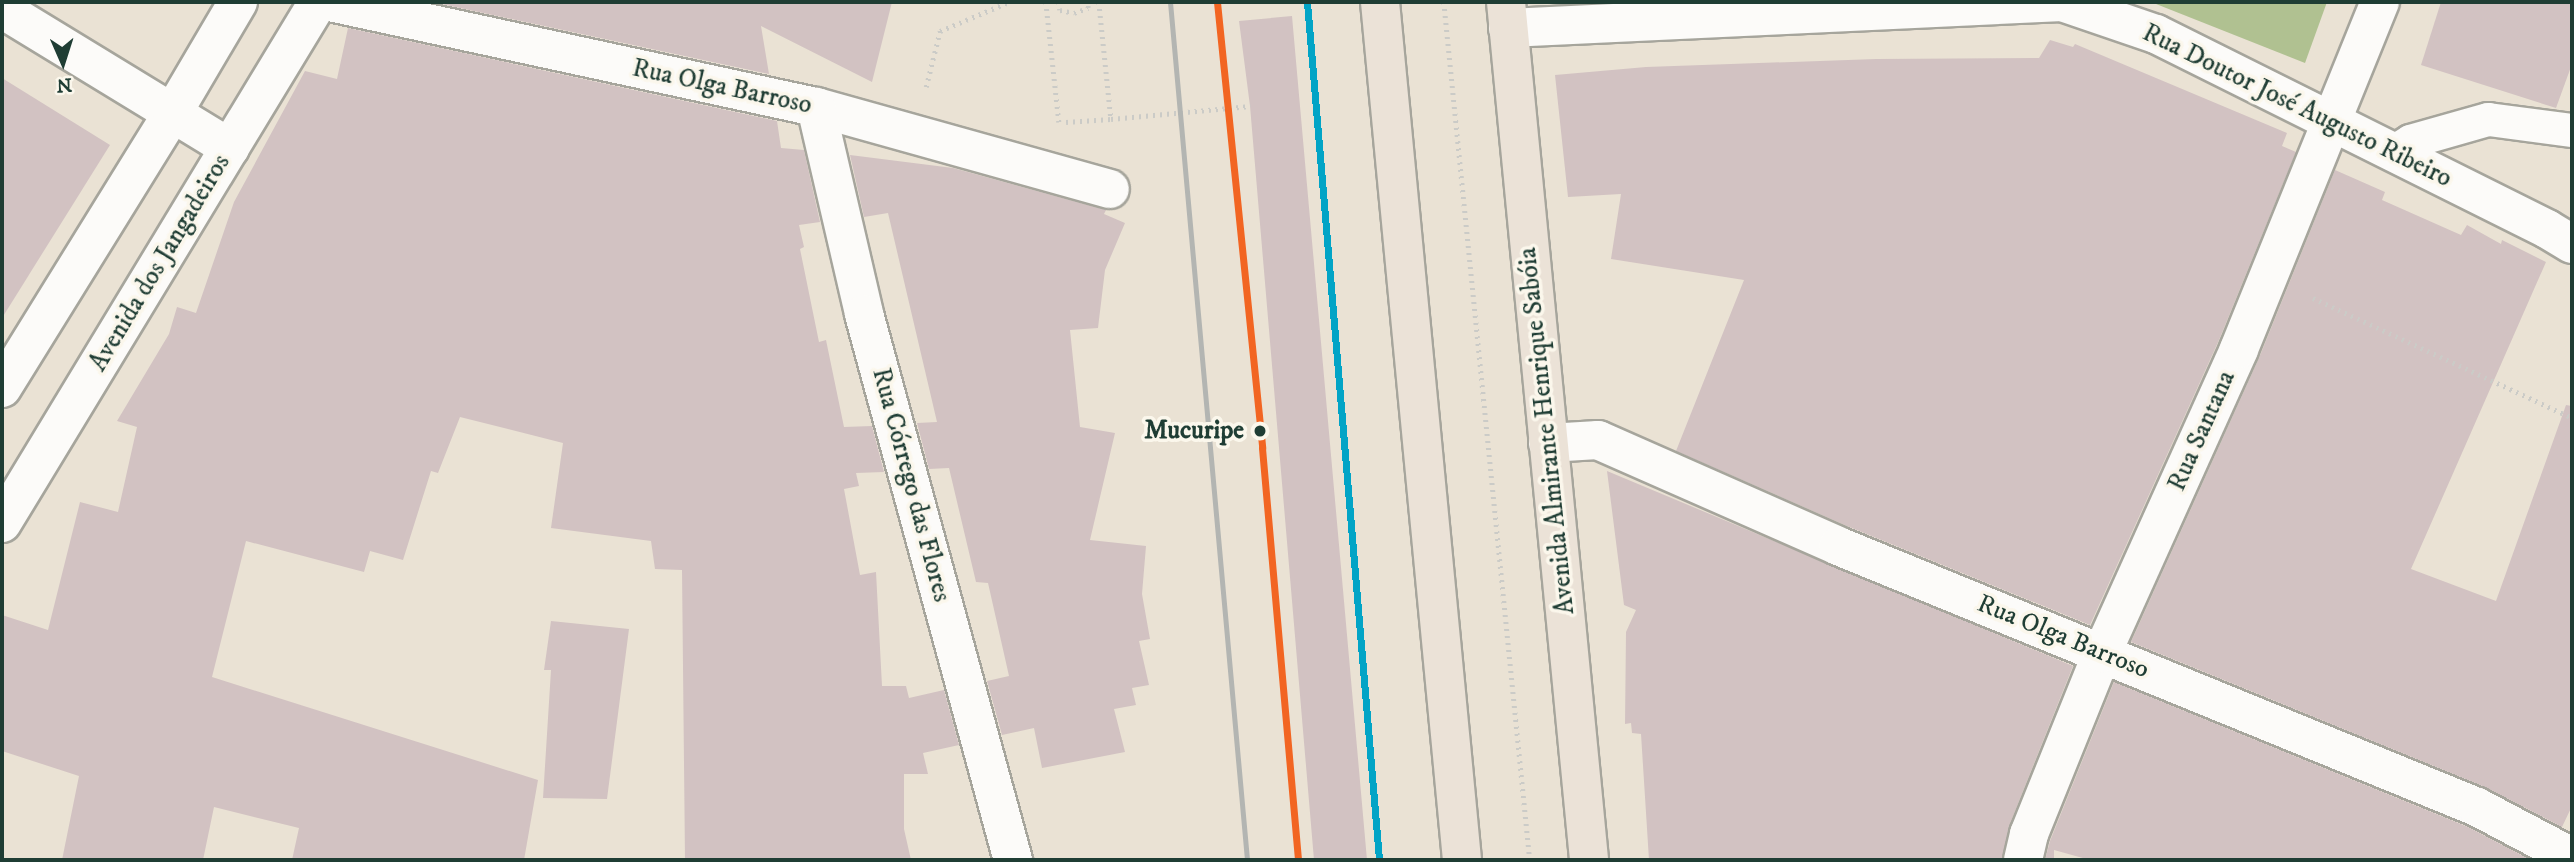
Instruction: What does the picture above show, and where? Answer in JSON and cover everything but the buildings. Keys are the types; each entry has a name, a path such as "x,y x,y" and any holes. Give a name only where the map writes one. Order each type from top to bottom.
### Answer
{"highway":[{"path":"1380,2 1462,860"},
{"name":"Avenida Almirante Henrique Sabóia","path":"1507,15 1589,860"}],"street":[{"path":"2,388 172,114 238,2"},
{"name":"Avenida dos Jangadeiros","path":"2,523 318,2"},
{"name":"Rua Olga Barroso","path":"330,2 816,107 1110,189"},
{"name":"Rua Doutor José Augusto Ribeiro","path":"1507,15 2062,2 2156,34 2394,151 2572,244"},
{"name":"Rua Santana","path":"2023,860 2029,834 2102,653 2239,349 2380,2"},
{"path":"2,9 230,148"},
{"name":"Rua Córrego das Flores","path":"816,107 864,314 1013,860"},
{"name":"Rua Olga Barroso","path":"1548,443 1598,440 1838,546 2477,807 2572,857"}],"lane":[{"path":"2394,151 2410,141 2488,119 2572,130"}],"path":[{"path":"914,134 940,31 1009,2"},
{"path":"1046,2 1059,122 1250,106"},
{"path":"1059,2 1060,10 1074,13 1088,8 1087,2"},
{"path":"1099,2 1111,119"},
{"path":"1444,2 1530,860"},
{"path":"2268,277 2570,417"}],"green space":[{"path":"2151,2 2327,2 2305,63"}],"railway":[{"path":"1170,2 1247,860"}],"transit line":[{"path":"1217,2 1262,448 1298,860"},
{"path":"1307,2 1379,860"}],"place":[{"name":"Mucuripe","path":"1260,431"}]}
